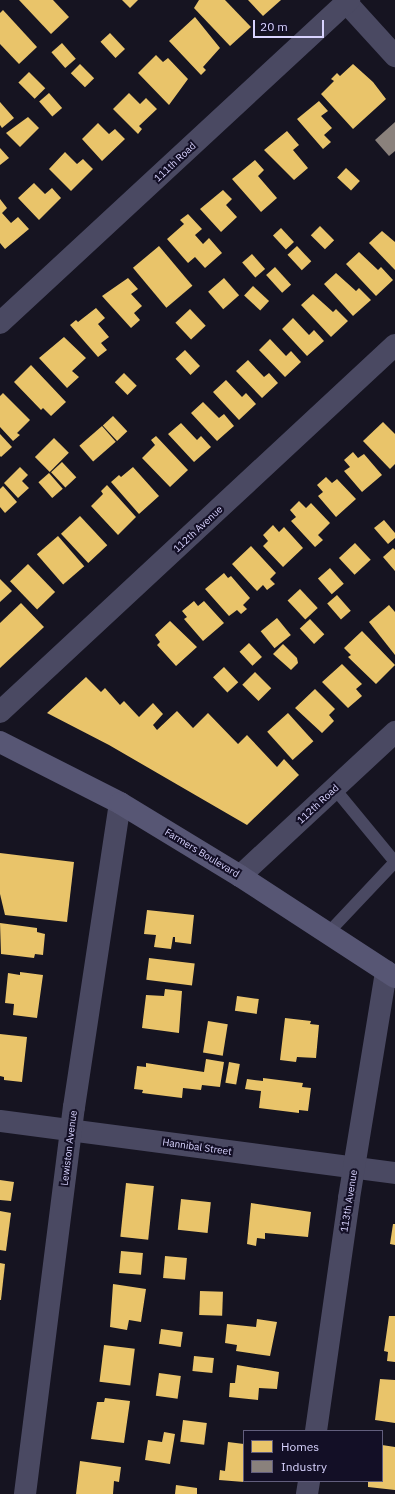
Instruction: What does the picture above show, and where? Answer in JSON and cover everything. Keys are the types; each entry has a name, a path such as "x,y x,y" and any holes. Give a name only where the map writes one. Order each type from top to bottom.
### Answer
{"main road":[{"name":"Farmers Boulevard","path":"0,742 120,804 240,876 391,974"}],"street":[{"path":"346,1 395,56"},
{"name":"111th Road","path":"0,323 346,1"},
{"name":"112th Avenue","path":"0,712 395,345"},
{"name":"112th Road","path":"240,876 395,732"},
{"name":"Lewiston Avenue","path":"25,1494 71,1130 120,804"},
{"name":"113th Avenue","path":"316,1430 354,1168 391,974"},
{"name":"Hannibal Street","path":"0,1122 395,1172"},
{"path":"307,1494 309,1482"}],"lane":[{"path":"328,933 395,862 334,788"}],"building: Homes":[{"path":"19,0 53,0 69,17 51,34"},
{"path":"122,0 138,0 130,8"},
{"path":"199,0 225,0 251,27 230,46 194,8"},
{"path":"248,0 281,0 263,16"},
{"path":"3,10 37,47 19,64 0,44 0,13"},
{"path":"195,17 220,48 203,67 206,70 201,75 169,41"},
{"path":"110,33 125,49 115,58 100,42"},
{"path":"62,43 76,59 65,68 51,52"},
{"path":"156,55 163,62 168,58 188,79 169,105 138,73"},
{"path":"80,64 94,78 85,87 71,73"},
{"path":"353,64 373,82 386,99 353,129 321,94 334,81 331,79 337,73 340,76"},
{"path":"29,72 45,88 35,99 18,83"},
{"path":"49,93 62,108 52,117 39,102"},
{"path":"129,93 140,104 146,98 157,109 139,126 142,129 138,134 113,109"},
{"path":"319,101 328,111 321,116 332,128 324,135 331,142 323,149 297,119"},
{"path":"0,102 14,118 2,128 0,125"},
{"path":"28,117 39,128 20,147 6,133"},
{"path":"98,123 109,134 115,129 125,139 102,161 82,139"},
{"path":"287,131 299,145 293,150 308,168 294,180 264,150"},
{"path":"0,148 9,158 0,165"},
{"path":"65,152 77,164 83,159 93,169 71,191 49,169"},
{"path":"255,160 264,170 258,176 277,198 261,212 232,179"},
{"path":"346,168 360,181 351,190 337,178"},
{"path":"34,183 45,194 52,188 61,198 39,220 18,198"},
{"path":"223,190 232,199 226,205 237,217 221,232 200,209"},
{"path":"0,199 7,208 2,213 11,223 18,217 29,229 5,249 0,243"},
{"path":"188,214 202,229 195,235 203,244 209,238 222,253 205,268 195,257 188,263 167,239 184,224 180,220"},
{"path":"320,226 334,240 325,249 311,235"},
{"path":"281,228 294,242 286,249 273,236"},
{"path":"382,231 395,242 395,270 369,243"},
{"path":"159,246 192,286 166,308 133,268"},
{"path":"297,246 311,261 302,270 287,255"},
{"path":"359,252 378,270 381,267 393,280 376,296 346,264"},
{"path":"252,254 265,269 255,278 242,263"},
{"path":"275,267 291,285 282,293 266,275"},
{"path":"336,273 356,291 359,288 371,300 353,316 324,284"},
{"path":"128,278 138,289 131,294 142,306 134,313 140,320 131,328 102,296"},
{"path":"224,278 239,295 223,309 208,292"},
{"path":"253,286 269,301 260,311 244,296"},
{"path":"313,294 333,312 336,309 348,321 331,337 301,305"},
{"path":"96,308 105,318 98,324 109,337 101,343 107,350 98,357 70,325 76,320 78,322"},
{"path":"190,309 206,326 191,339 175,323"},
{"path":"293,318 309,335 314,330 324,341 307,356 282,329"},
{"path":"64,337 86,358 72,371 79,377 67,388 39,358"},
{"path":"270,339 286,356 291,351 301,362 285,377 259,350"},
{"path":"185,350 200,366 190,375 175,359"},
{"path":"248,360 264,377 269,373 278,383 262,398 236,371"},
{"path":"31,365 66,402 51,416 43,408 41,410 14,382"},
{"path":"124,373 137,386 128,395 115,382"},
{"path":"226,380 242,397 246,393 256,404 239,420 213,392"},
{"path":"3,393 30,420 17,433 20,435 13,441 0,427 0,396"},
{"path":"203,402 219,418 224,414 234,426 217,441 191,413"},
{"path":"113,416 127,431 117,441 103,426"},
{"path":"383,422 395,434 395,464 390,469 363,441"},
{"path":"181,423 197,440 201,436 211,447 194,462 168,434"},
{"path":"102,426 116,442 93,462 79,446"},
{"path":"0,434 12,447 1,457 0,456"},
{"path":"156,436 188,470 170,487 142,458 155,445 151,440"},
{"path":"54,438 69,453 50,472 35,457"},
{"path":"353,452 358,458 364,454 382,475 362,492 344,471 350,467 344,460"},
{"path":"62,462 76,477 65,488 51,472"},
{"path":"20,467 28,475 22,481 29,488 18,498 4,483"},
{"path":"133,467 159,496 139,514 111,482 119,475 121,477"},
{"path":"49,473 63,489 52,498 38,482"},
{"path":"326,477 332,483 337,479 356,499 336,517 318,496 323,492 317,485"},
{"path":"107,485 136,517 118,535 91,506 103,494 101,491"},
{"path":"3,486 17,502 5,513 0,507 0,489"},
{"path":"299,501 306,508 311,503 330,523 318,535 323,540 315,547 291,521 296,517 290,510"},
{"path":"80,516 107,545 88,563 61,534"},
{"path":"384,520 395,533 395,538 388,544 374,528"},
{"path":"273,525 279,532 284,527 303,548 283,567 263,546 268,541 263,535"},
{"path":"58,536 84,566 63,585 37,554"},
{"path":"355,543 371,560 355,575 339,558"},
{"path":"251,546 276,573 270,579 275,584 267,590 263,585 257,591 232,564"},
{"path":"393,548 395,550 395,571 383,557"},
{"path":"28,564 55,592 37,609 10,581"},
{"path":"330,568 344,584 332,594 318,578"},
{"path":"224,573 228,578 231,576 250,598 243,605 247,609 241,614 237,610 229,616 205,589"},
{"path":"0,579 12,591 0,602"},
{"path":"300,589 318,608 305,620 288,601"},
{"path":"337,595 351,611 341,619 327,604"},
{"path":"194,601 198,606 204,601 224,623 203,641 184,619 187,617 182,611"},
{"path":"21,603 44,627 0,668 0,623"},
{"path":"389,605 395,612 395,655 369,622"},
{"path":"277,618 291,635 275,648 261,631"},
{"path":"310,619 324,634 314,644 300,629"},
{"path":"170,621 197,647 176,666 157,645 160,642 155,635"},
{"path":"362,631 395,665 376,684 348,657 351,655 344,648"},
{"path":"249,643 262,657 252,666 239,652"},
{"path":"283,644 297,658 298,663 291,670 273,654"},
{"path":"342,664 362,684 356,689 362,696 348,708 322,682"},
{"path":"224,667 238,682 227,693 213,677"},
{"path":"255,672 271,688 259,701 242,685"},
{"path":"86,677 101,692 105,688 120,705 124,701 139,717 153,703 163,714 153,725 157,730 177,711 193,728 208,713 238,744 247,735 277,767 284,759 299,775 247,825 109,745 47,713"},
{"path":"315,689 335,709 329,715 334,721 322,733 295,708"},
{"path":"288,713 313,741 293,760 267,732"},
{"path":"0,853 74,862 67,922 5,915 0,894"},
{"path":"147,910 194,915 191,944 175,942 175,937 173,937 171,949 154,947 156,935 144,934"},
{"path":"0,923 37,928 37,932 45,934 43,955 35,954 34,958 1,954"},
{"path":"149,958 195,964 192,985 146,980"},
{"path":"20,972 43,975 37,1018 13,1015 14,1004 5,1003 8,973 20,975"},
{"path":"165,989 182,991 179,1033 142,1028 146,995 164,996"},
{"path":"237,996 259,999 257,1014 235,1011"},
{"path":"285,1018 311,1021 310,1024 319,1025 316,1058 297,1057 296,1062 280,1060"},
{"path":"208,1021 228,1024 223,1056 203,1053"},
{"path":"0,1034 27,1037 22,1082 4,1080 4,1077 0,1076"},
{"path":"206,1059 224,1062 220,1087 202,1085 201,1090 183,1088 182,1098 142,1093 143,1090 134,1089 137,1066 146,1067 146,1063 204,1072"},
{"path":"229,1062 240,1064 236,1085 225,1083"},
{"path":"263,1078 303,1083 302,1087 311,1088 308,1111 299,1110 299,1113 259,1108 261,1091 245,1089 247,1079 263,1081"},
{"path":"0,1180 14,1182 11,1201 0,1200"},
{"path":"126,1183 154,1186 148,1240 120,1237"},
{"path":"181,1199 211,1202 208,1233 178,1230"},
{"path":"251,1203 311,1212 308,1237 265,1233 265,1239 257,1238 256,1246 247,1244"},
{"path":"0,1211 11,1213 6,1251 0,1250"},
{"path":"393,1224 395,1224 395,1245 390,1244"},
{"path":"121,1251 143,1253 141,1275 119,1273"},
{"path":"165,1256 187,1258 185,1280 163,1278"},
{"path":"0,1263 5,1264 1,1300 0,1300"},
{"path":"113,1284 146,1289 141,1322 129,1320 127,1330 110,1327"},
{"path":"200,1291 223,1292 222,1316 199,1315"},
{"path":"389,1316 395,1316 395,1362 387,1361 388,1352 384,1351"},
{"path":"257,1319 277,1322 270,1356 236,1351 237,1345 225,1343 227,1324 256,1327"},
{"path":"161,1329 183,1332 181,1347 159,1344"},
{"path":"104,1345 135,1349 130,1386 99,1382"},
{"path":"194,1356 214,1358 212,1373 192,1371"},
{"path":"237,1365 279,1372 277,1389 259,1388 258,1400 229,1397 230,1383 235,1383"},
{"path":"159,1373 181,1376 178,1399 156,1396"},
{"path":"380,1379 395,1380 395,1423 375,1420"},
{"path":"105,1398 130,1401 124,1443 91,1439 97,1402 104,1402"},
{"path":"183,1420 207,1423 204,1445 180,1442"},
{"path":"164,1432 175,1434 170,1464 145,1460 148,1440 162,1442"},
{"path":"228,1442 243,1444 243,1482 219,1480 220,1470 225,1471"},
{"path":"383,1445 395,1447 395,1490 368,1487 368,1482 383,1482"},
{"path":"80,1461 121,1467 119,1482 114,1481 113,1494 76,1494"},
{"path":"176,1485 197,1488 197,1494 175,1494"}],"building: Industry":[{"path":"395,122 395,151 389,156 375,140"}]}
